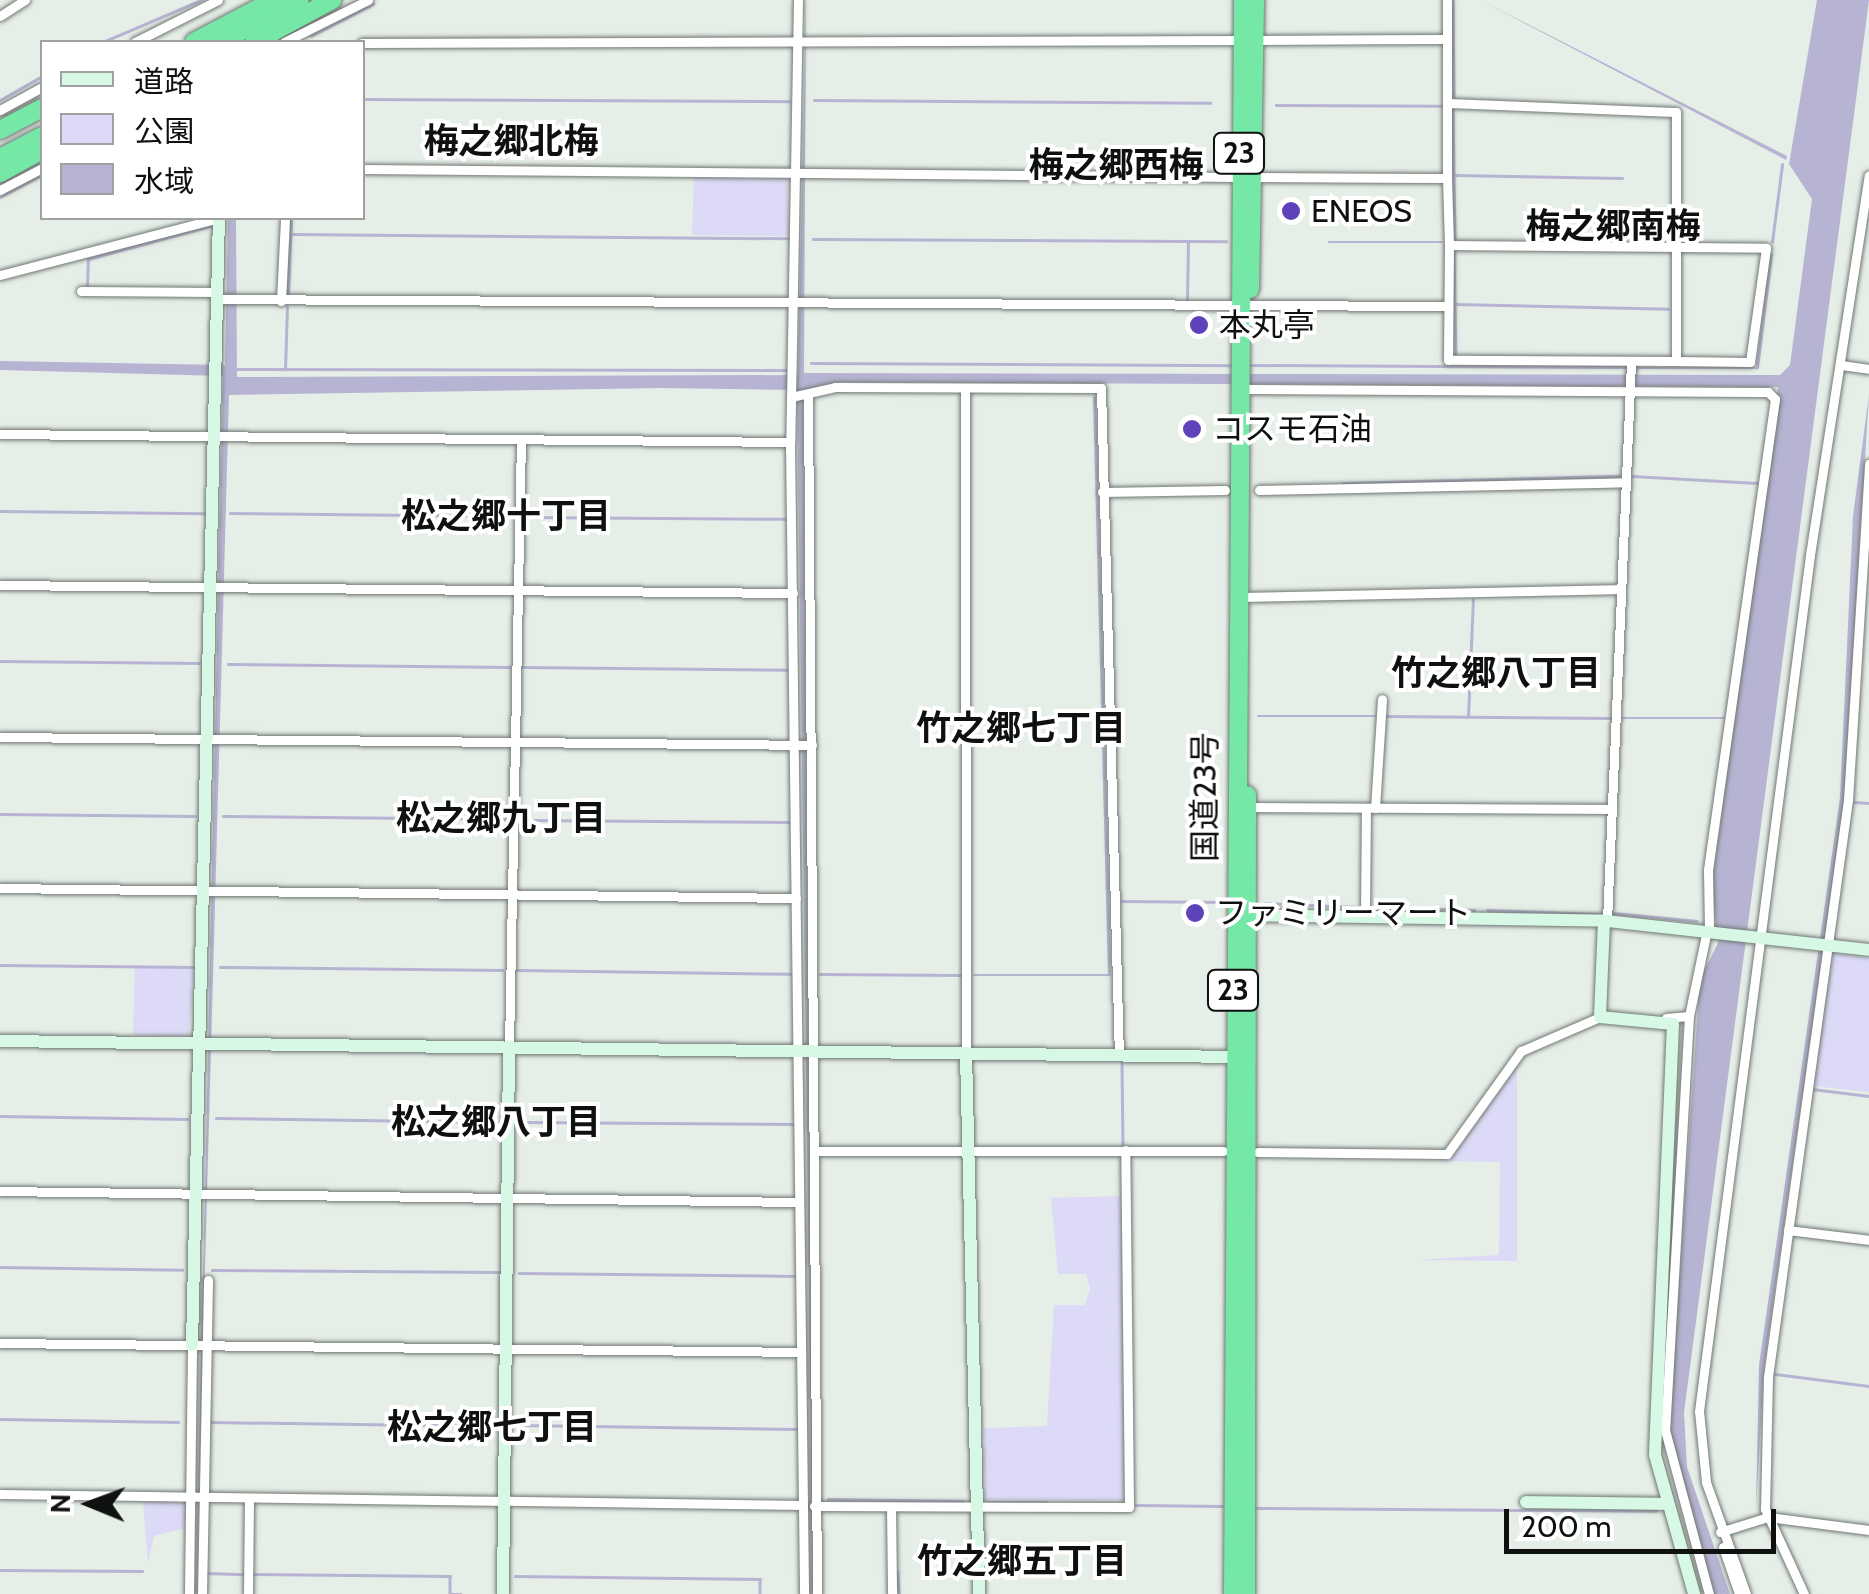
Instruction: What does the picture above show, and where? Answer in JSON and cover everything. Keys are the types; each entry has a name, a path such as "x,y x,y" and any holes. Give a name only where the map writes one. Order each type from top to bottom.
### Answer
{"highway":[{"path":"192,40 274,0"},
{"path":"225,40 304,7 332,0"},
{"path":"1239,0 1248,40"},
{"path":"1248,40 1257,0"},
{"path":"192,40 255,1"},
{"path":"257,40 304,7"},
{"name":"国道23号","path":"1242,915 1247,806 1243,360 1248,40"},
{"path":"0,130 40,109"},
{"path":"0,142 40,121"},
{"path":"0,158 40,137"},
{"path":"0,173 40,151"},
{"name":"国道23号","path":"1233,1594 1245,387"},
{"name":"国道23号","path":"1240,1057 1246,1594"}],"street":[{"path":"0,16 26,0"},
{"path":"139,40 218,0"},
{"path":"798,0 802,43 800,305 793,374 798,396 812,745 818,1594"},
{"path":"1447,0 1448,360 1631,366 1676,361 1750,362 1766,248 1449,246"},
{"path":"304,7 364,2"},
{"path":"292,40 364,2"},
{"path":"182,18 190,40"},
{"path":"365,43 1447,39"},
{"path":"0,110 40,88"},
{"path":"1446,103 1669,107 1676,112 1676,361"},
{"path":"365,168 801,169 1447,178"},
{"path":"0,190 40,169"},
{"path":"1742,1594 1719,1527 1698,1432 1754,936 1869,176"},
{"path":"0,275 212,220"},
{"path":"189,1594 199,1345 217,587 220,437 215,370 220,220"},
{"path":"281,300 285,220"},
{"path":"82,291 236,300 1448,306"},
{"path":"1600,1017 1631,366"},
{"path":"1841,366 1869,369"},
{"path":"798,396 835,387 1101,388 1119,1056"},
{"path":"1245,387 1630,390 1775,399 1708,870 1710,930 1690,1016 1665,1430 1708,1594"},
{"path":"965,389 967,1151 973,1507 979,1594"},
{"path":"798,396 790,442 804,1594"},
{"path":"0,434 790,442"},
{"path":"503,1594 520,440"},
{"path":"1804,1594 1768,1517 1768,1377 1856,656 1869,464"},
{"path":"1259,490 1626,482"},
{"path":"1102,492 1225,490"},
{"path":"0,585 792,594"},
{"path":"1246,596 1621,589"},
{"path":"1856,656 1869,658"},
{"path":"1365,916 1370,808 1382,699"},
{"path":"0,737 812,745"},
{"path":"1247,806 1612,809"},
{"path":"0,888 796,898"},
{"path":"1242,915 1606,921 1869,950"},
{"path":"1258,1152 1447,1154 1522,1052 1600,1017 1690,1016"},
{"path":"1666,1018 1673,1030 1654,1435 1668,1504 1694,1594"},
{"path":"0,1041 1240,1057"},
{"path":"0,1494 248,1500 1129,1507 1125,1150"},
{"path":"816,1151 1223,1151"},
{"path":"0,1191 798,1202"},
{"path":"1788,1230 1869,1240"},
{"path":"202,1594 204,1499 199,1345 208,1280"},
{"path":"0,1342 801,1352"},
{"path":"248,1500 248,1594"},
{"path":"1526,1502 1668,1504"},
{"path":"891,1507 892,1594"},
{"path":"1719,1527 1768,1517 1869,1530"}],"green space":[{"path":"694,174 787,176 789,236 692,235"},
{"path":"1833,953 1869,958 1869,1092 1813,1086"},
{"path":"135,968 194,968 189,1036 133,1035"},
{"path":"1517,1063 1517,1261 1415,1260 1499,1255 1500,1162 1447,1161"},
{"path":"1121,1196 1127,1500 985,1500 983,1428 1047,1426 1054,1305 1085,1305 1090,1289 1086,1274 1058,1274 1051,1198"},
{"path":"143,1500 185,1503 185,1528 154,1536 148,1563"}],"water":[{"path":"806,0 804,373 1780,375 1790,365 1812,199 1789,164 1817,0 1869,0 1684,1413 1687,1467 1730,1594 1712,1594 1669,1426 1700,979 1718,943 1712,884 1778,387 837,382 803,391 813,1594 797,390 660,388 229,395 196,1594 223,376 0,370 0,361 225,365 228,220 236,220 237,377 798,375"},
{"path":"1480,0 1787,156 1786,160"},
{"path":"1869,394 1844,800 1764,1367 1756,1510 1759,1365 1840,798 1853,516"}],"waterway":[{"path":"108,40 201,0"},
{"path":"1453,0 1454,98"},
{"path":"311,36 373,4"},
{"path":"0,100 40,77"},
{"path":"365,99 789,101"},
{"path":"814,100 1210,103"},
{"path":"1276,105 1442,106"},
{"path":"1453,110 1455,238"},
{"path":"1772,242 1782,165"},
{"path":"1454,175 1622,178"},
{"path":"0,197 40,176"},
{"path":"288,294 291,220"},
{"path":"87,286 88,259 210,226"},
{"path":"290,234 788,238"},
{"path":"813,239 1226,241"},
{"path":"1329,242 1442,242"},
{"path":"1187,300 1188,243"},
{"path":"1454,251 1456,354"},
{"path":"1636,368 1757,368 1771,255"},
{"path":"1455,304 1668,309"},
{"path":"285,370 287,307"},
{"path":"811,363 1234,365"},
{"path":"1247,365 1625,367"},
{"path":"233,369 788,370"},
{"path":"974,975 1109,975 1094,398"},
{"path":"1343,483 1618,476"},
{"path":"1632,476 1757,483"},
{"path":"0,511 204,513"},
{"path":"230,513 512,516"},
{"path":"524,517 786,519"},
{"path":"1468,717 1473,600"},
{"path":"0,661 199,663"},
{"path":"228,664 509,667"},
{"path":"523,667 789,670"},
{"path":"1258,716 1376,716"},
{"path":"1386,716 1611,718"},
{"path":"1621,718 1724,718"},
{"path":"1854,802 1869,803"},
{"path":"0,814 195,816"},
{"path":"223,816 506,819"},
{"path":"520,820 792,822"},
{"path":"1122,901 1224,902"},
{"path":"1265,903 1358,907"},
{"path":"1374,907 1474,910"},
{"path":"1487,910 1602,914"},
{"path":"1614,913 1697,921"},
{"path":"0,965 195,967"},
{"path":"220,967 502,970"},
{"path":"517,970 791,974"},
{"path":"820,974 960,975"},
{"path":"1122,1063 1123,1146"},
{"path":"1812,1089 1869,1096"},
{"path":"0,1116 187,1119"},
{"path":"216,1118 500,1122"},
{"path":"521,1122 795,1124"},
{"path":"0,1267 182,1270"},
{"path":"212,1270 499,1272"},
{"path":"519,1273 796,1276"},
{"path":"1775,1374 1869,1386"},
{"path":"0,1419 178,1422"},
{"path":"210,1422 496,1426"},
{"path":"517,1425 797,1429"},
{"path":"828,1499 963,1501"},
{"path":"988,1502 1047,1502"},
{"path":"1136,1505 1222,1506"},
{"path":"1256,1508 1656,1511"},
{"path":"0,1570 142,1571"},
{"path":"898,1572 899,1594"},
{"path":"207,1573 244,1574"},
{"path":"253,1574 450,1576 450,1594 461,1594"},
{"path":"515,1576 760,1579 760,1594"}],"place":[{"name":"ENEOS","path":"1291,211"},
{"name":"本丸亭","path":"1199,325"},
{"name":"コスモ石油","path":"1192,429"},
{"name":"ファミリーマート","path":"1195,913"}],"district":[{"name":"梅之郷北梅","path":"511,141"},
{"name":"梅之郷西梅","path":"1116,165"},
{"name":"梅之郷南梅","path":"1613,226"},
{"name":"松之郷十丁目","path":"506,516"},
{"name":"竹之郷八丁目","path":"1496,673"},
{"name":"竹之郷七丁目","path":"1021,728"},
{"name":"松之郷九丁目","path":"501,818"},
{"name":"松之郷八丁目","path":"496,1122"},
{"name":"松之郷七丁目","path":"492,1427"},
{"name":"竹之郷五丁目","path":"1022,1561"}]}
